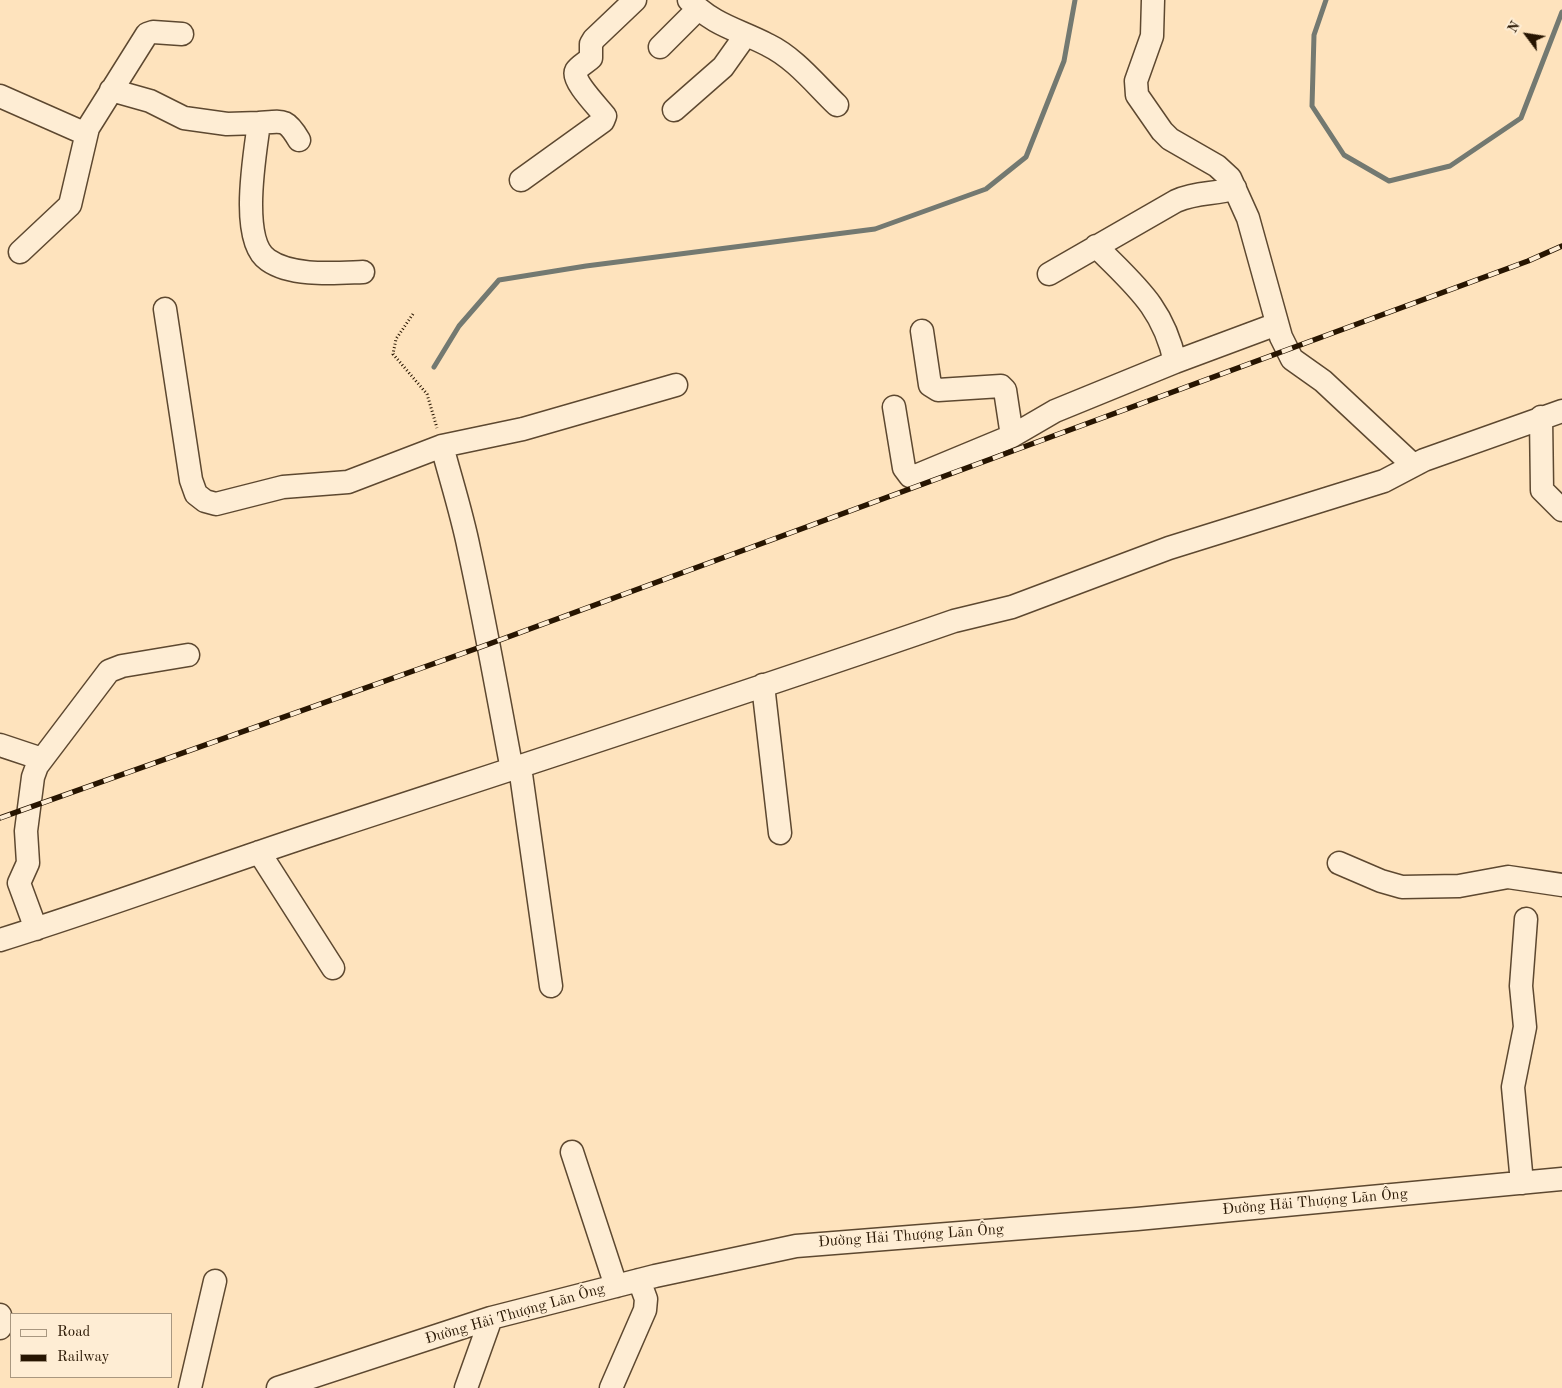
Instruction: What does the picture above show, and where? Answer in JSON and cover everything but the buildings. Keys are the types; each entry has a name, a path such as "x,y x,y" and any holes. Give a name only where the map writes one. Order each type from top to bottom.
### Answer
{"street":[{"path":"521,180 603,121 605,116 578,83 575,75 577,69 591,58 591,44 594,39 635,0"},
{"path":"1153,0 1152,36 1136,81 1137,95 1162,131 1224,172 1235,188 1248,218 1281,337 1292,359 1330,387 1412,465"},
{"path":"660,47 693,4 710,19 745,36 768,44 785,55 837,105"},
{"path":"20,252 70,205 88,128 148,34 153,32 182,34"},
{"path":"674,110 723,67 745,36"},
{"path":"111,90 150,101 184,118 227,124 284,121 290,125 300,140"},
{"path":"0,96 76,130 83,131 88,128"},
{"path":"258,123 252,202 254,240 261,254 282,267 324,274 363,272"},
{"path":"1049,274 1192,194 1235,188"},
{"path":"1096,246 1150,301 1163,324 1175,362"},
{"path":"165,309 191,480 196,494 205,501 216,504 283,487 348,482 442,446 523,429 676,385"},
{"path":"894,407 904,468 910,476 918,475 1012,436 1055,411 1175,362 1277,324"},
{"path":"922,331 930,385 938,390 1001,386 1005,390 1012,436"},
{"path":"0,940 954,621 1012,607 1169,548 1384,481 1412,465 1552,414 1542,490 1562,510"},
{"path":"442,446 469,549 476,591 516,768 551,986"},
{"path":"36,929 19,883 28,863 26,831 33,777 42,759 109,671 122,666 188,655"},
{"path":"762,685 780,833"},
{"path":"0,745 42,759"},
{"path":"259,852 333,968"},
{"path":"1339,863 1381,881 1402,887 1459,886 1508,877 1562,885"},
{"path":"1522,1183 1513,1087 1525,1027 1521,986 1526,919"},
{"path":"572,1152 616,1286"},
{"name":"Đường Hải Thượng Lãn Ông","path":"278,1388 491,1318 639,1280 808,1244 1127,1220 1562,1179"},
{"path":"611,1388 645,1310 646,1299 639,1280"},
{"path":"190,1388 215,1281"},
{"path":"0,1315 0,1328"},
{"path":"466,1388 491,1318"},
{"path":"336,1388 342,1366"}],"path":[{"path":"413,314 396,339 393,354 427,394 442,446"}],"waterway":[{"path":"434,367 459,326 499,280 586,266 875,229 986,189 1026,157 1064,61 1075,0"},
{"path":"1326,0 1314,35 1312,106 1344,155 1389,181 1450,166 1521,118 1562,12"}],"railway":[{"path":"0,818 489,644 1528,261 1562,246"}]}
